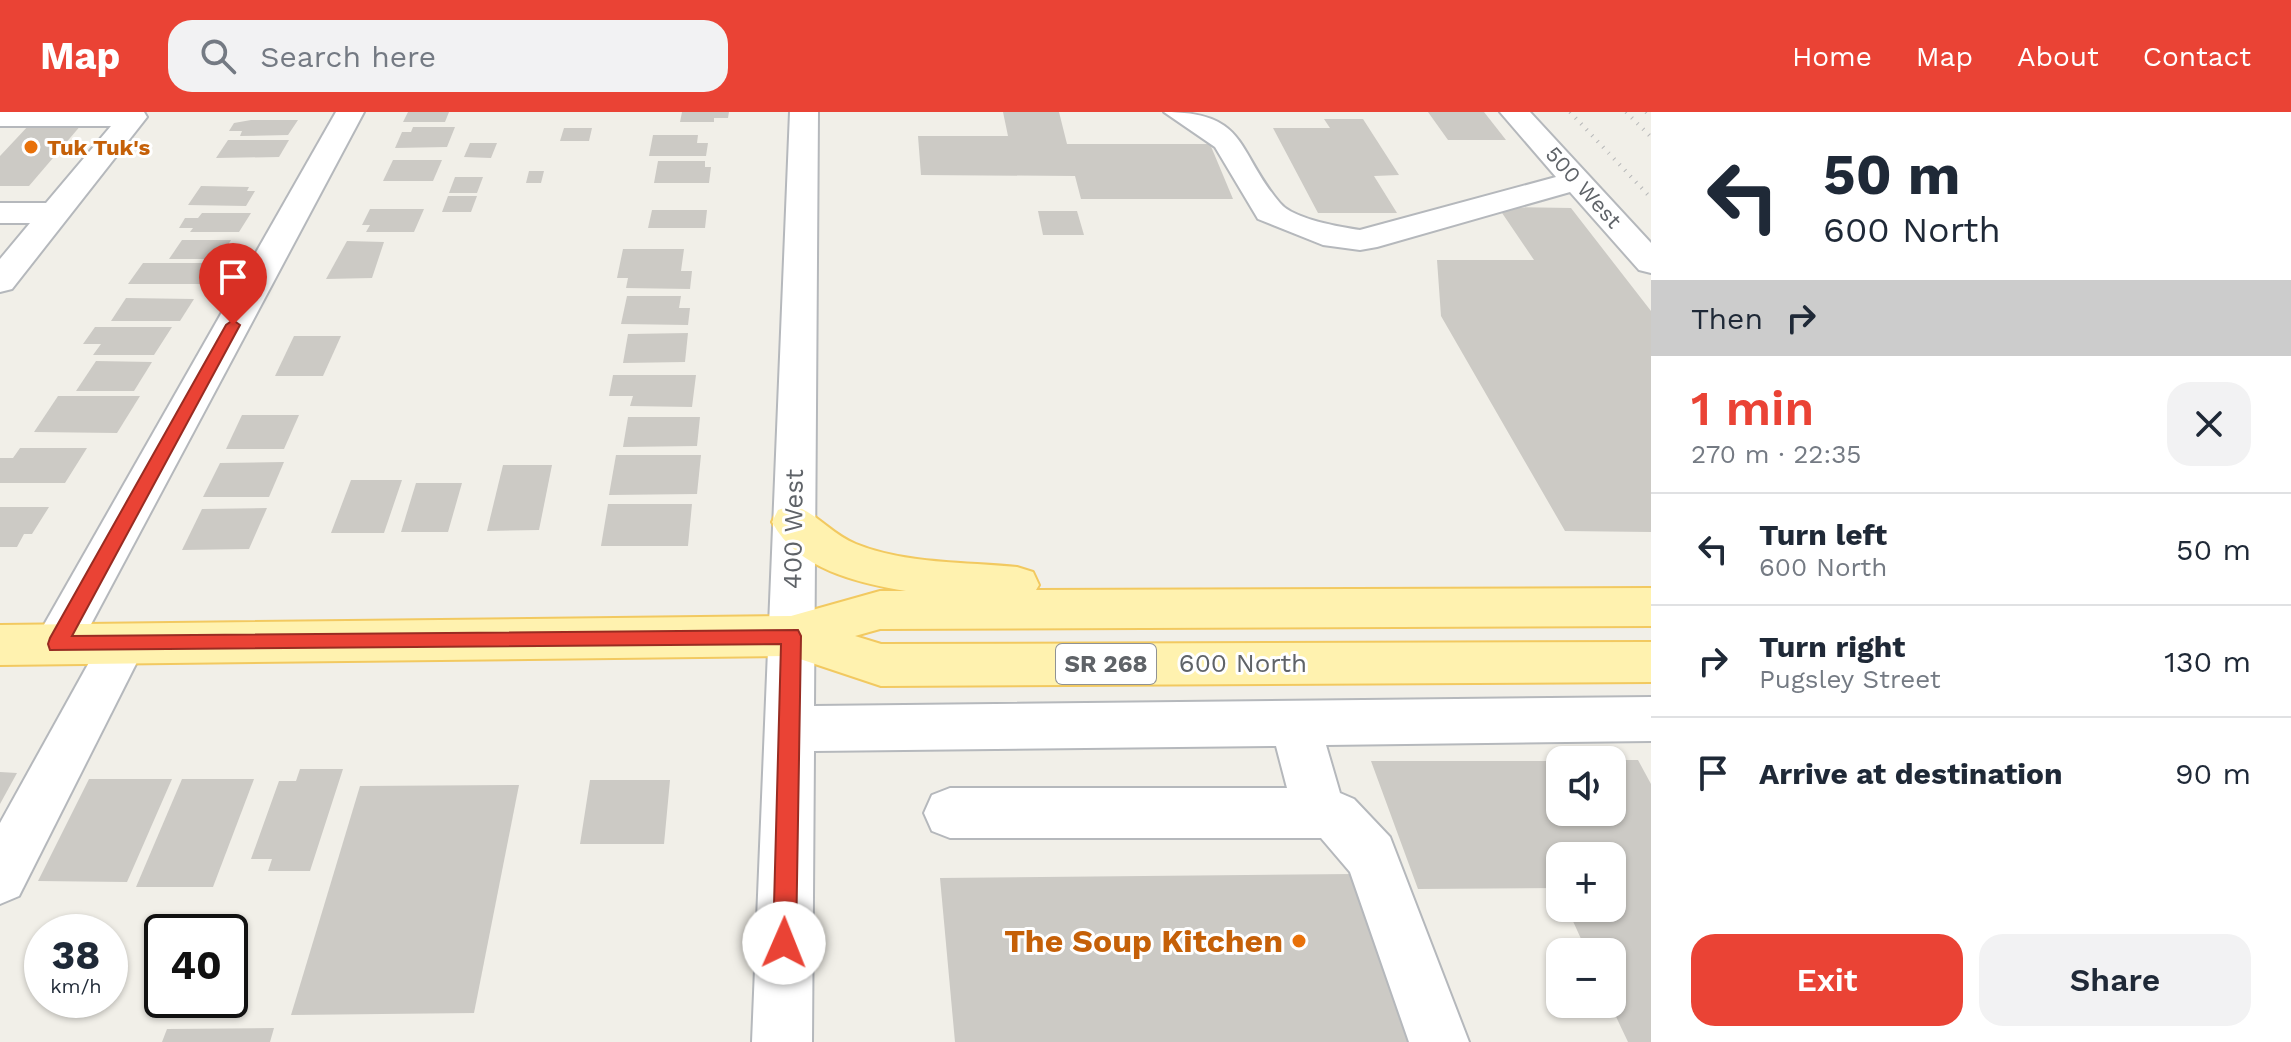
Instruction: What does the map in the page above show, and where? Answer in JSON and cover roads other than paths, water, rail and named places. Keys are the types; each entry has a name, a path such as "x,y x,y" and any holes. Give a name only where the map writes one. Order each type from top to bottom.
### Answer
{"main road":[{"path":"793,522 827,550 866,564 931,575 1198,606"},
{"name":"600 North","path":"0,645 791,636 880,610 1198,606 1651,607"},
{"name":"600 North","path":"791,636 881,665 1651,662"}],"street":[{"path":"57,644 350,112"},
{"name":"400 West","path":"782,1042 804,112"},
{"path":"1178,112 1227,141 1269,212 1323,235 1360,240 1377,237 1505,198 1579,181"},
{"name":"500 West","path":"1514,112 1651,263"},
{"path":"0,117 133,117 0,281"},
{"path":"0,213 55,213"},
{"path":"0,877 123,644"},
{"path":"789,729 1651,719"},
{"path":"1294,721 1320,813"},
{"path":"950,813 1320,813 1336,817 1371,856 1439,1042"}],"railway":[{"path":"1570,112 1651,198"},
{"path":"1626,112 1651,137"},
{"path":"1646,112 1651,117"}],"place":[{"name":"Tuk Tuk's","path":"31,147"},
{"name":"The Soup Kitchen","path":"1299,941"}]}
